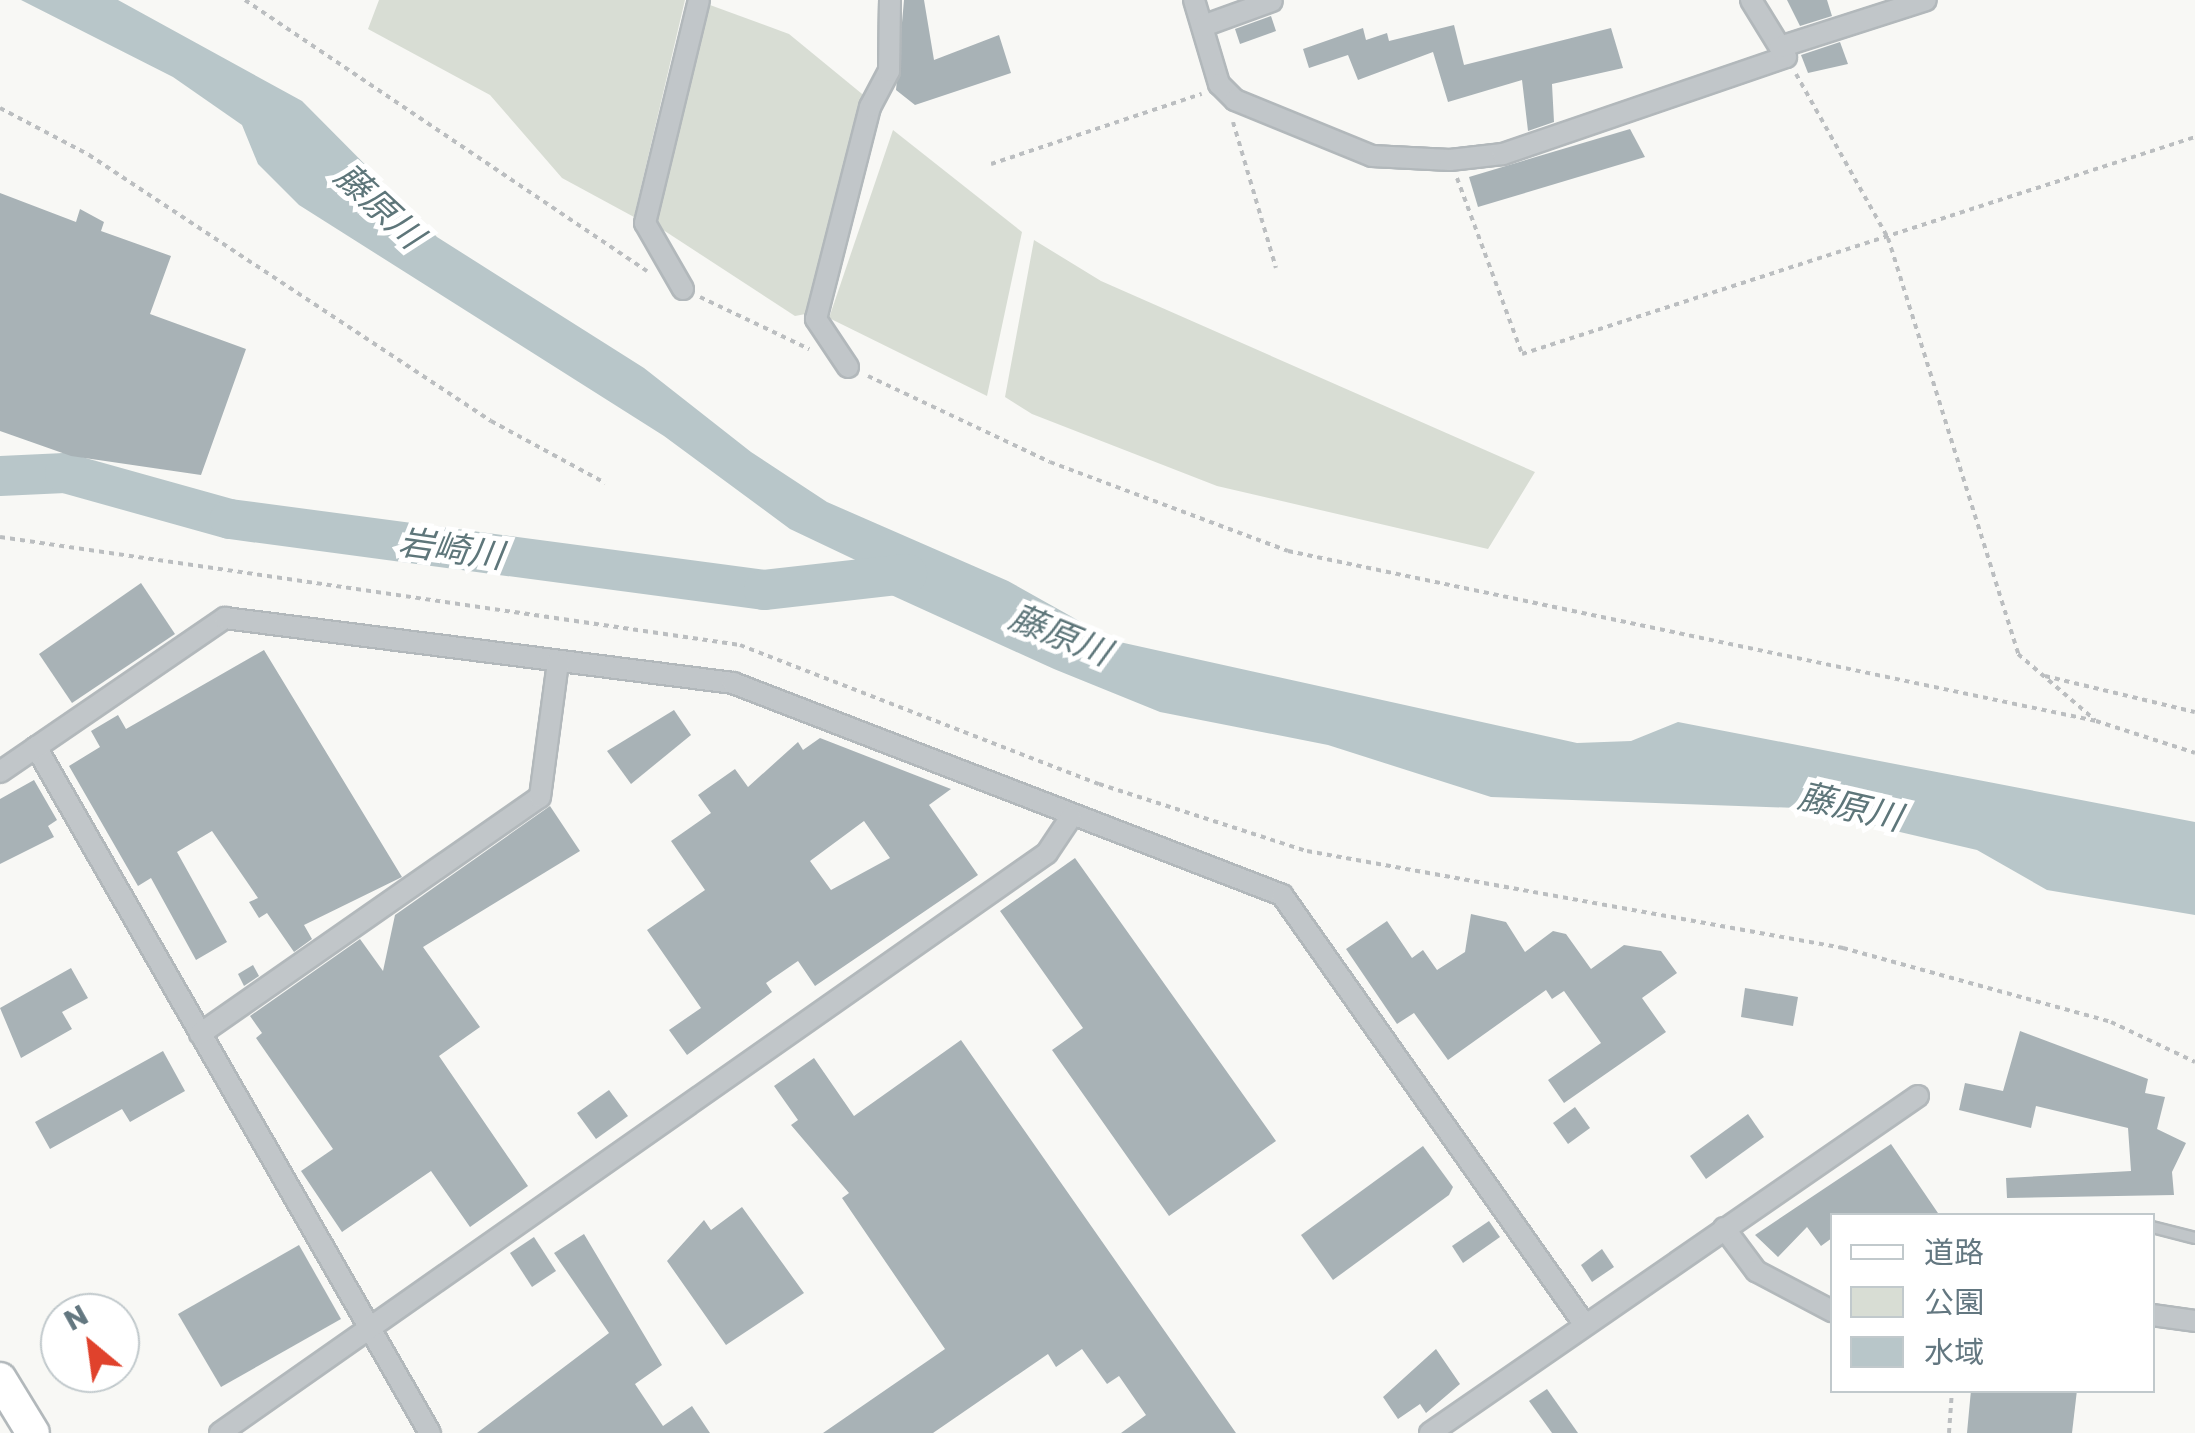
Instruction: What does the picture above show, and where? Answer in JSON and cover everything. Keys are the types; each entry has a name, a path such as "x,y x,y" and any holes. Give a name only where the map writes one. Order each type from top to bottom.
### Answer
{"main road":[{"path":"0,1378 33,1433"}],"street":[{"path":"683,289 645,222 699,0"},
{"path":"848,366 816,319 870,107 889,71 890,0"},
{"path":"1194,0 1223,91 1372,156 1450,160 1504,154 1783,52 1862,9 1926,0"},
{"path":"1751,0 1783,52"},
{"path":"1203,26 1272,1"},
{"path":"0,772 225,618 732,683 1070,817 1282,895 1585,1325"},
{"path":"200,1034 540,797 558,662"},
{"path":"36,747 430,1433"},
{"path":"220,1433 1047,853 1070,817"},
{"path":"1430,1433 1918,1096"},
{"path":"1724,1228 1756,1270 1830,1309"},
{"path":"2155,1315 2195,1322"}],"lane":[{"path":"2155,1227 2195,1238"}],"path":[{"path":"244,0 683,289 1050,462 1288,550 2096,720 2195,753"},
{"path":"1783,52 1888,238 2016,647 2042,676 2096,720"},
{"path":"992,164 1223,91 1276,268"},
{"path":"0,108 89,155 491,420 605,483"},
{"path":"1450,160 1522,354 2195,137"},
{"path":"0,537 740,644 1099,784 1306,851 1843,948 2111,1022 2195,1062"},
{"path":"2042,676 2195,712"},
{"path":"1949,1433 1952,1393"}],"green space":[{"path":"379,0 685,0 634,217 562,178 490,95 368,29"},
{"path":"710,5 789,34 867,98 816,312 795,316 654,224"},
{"path":"893,130 1022,232 987,396 829,318"},
{"path":"1034,240 1101,281 1535,472 1488,549 1217,486 1032,414 1005,397"}],"water":[{"name":"藤原川","path":"21,0 118,0 302,101 437,237 644,368 751,452 827,502 1008,581 1115,641 1577,743 1631,741 1678,722 2195,822 2195,915 2047,890 1977,850 1797,808 1491,797 1328,745 1160,712 1054,669 889,594 868,566 790,529 664,436 299,205 258,164 242,125 173,77"}],"building":[{"path":"904,0 924,0 934,60 999,35 1011,73 915,105 896,90"},
{"path":"1787,0 1827,0 1832,16 1800,26"},
{"path":"1271,16 1276,31 1240,44 1235,29"},
{"path":"1454,25 1464,65 1611,28 1623,68 1552,84 1554,122 1528,131 1522,80 1448,102 1433,52 1358,80 1348,55 1309,68 1303,49 1363,28 1366,40 1387,33 1389,41"},
{"path":"1840,42 1848,64 1808,73 1801,55"},
{"path":"1630,129 1645,157 1478,207 1469,177"},
{"path":"0,193 76,222 80,209 104,222 101,231 171,256 150,314 246,349 201,475 71,456 0,431"},
{"path":"141,583 175,634 72,703 39,654"},
{"path":"264,650 402,877 304,925 312,939 294,952 267,913 259,918 249,902 258,898 212,831 177,852 227,942 196,960 151,878 138,886 69,766 100,747 91,731 118,715 126,729"},
{"path":"674,710 691,735 631,784 607,751"},
{"path":"820,738 951,789 929,805 978,875 815,986 798,961 766,983 772,992 687,1055 669,1030 701,1008 647,930 705,890 671,841 711,813 698,795 735,769 748,787 798,742 803,750","holes":["864,821 890,858 831,890 810,861"]},
{"path":"34,780 57,820 48,826 54,837 0,864 0,799"},
{"path":"550,806 580,851 423,947 480,1027 439,1056 528,1186 470,1227 431,1171 342,1232 301,1171 333,1149 256,1038 262,1033 250,1016 360,939 383,971 395,915"},
{"path":"1075,858 1276,1141 1169,1216 1052,1050 1083,1028 1000,911"},
{"path":"1471,914 1506,922 1525,952 1553,931 1566,934 1591,969 1624,945 1661,951 1677,973 1642,998 1666,1032 1564,1103 1548,1080 1601,1043 1564,991 1552,999 1546,990 1448,1060 1414,1013 1397,1024 1346,949 1387,921 1412,958 1423,950 1437,970 1465,952"},
{"path":"253,965 259,976 244,986 238,974"},
{"path":"71,968 88,998 62,1012 72,1029 21,1058 0,1008"},
{"path":"1745,988 1798,997 1793,1026 1741,1017"},
{"path":"2020,1031 2148,1079 2145,1093 2165,1097 2157,1129 2186,1143 2172,1172 2174,1195 2007,1198 2006,1178 2131,1171 2128,1128 2036,1106 2031,1128 1959,1110 1965,1083 2003,1091"},
{"path":"961,1040 1236,1433 1121,1433 1146,1415 1119,1376 1107,1384 1082,1349 1056,1367 1048,1354 933,1433 823,1433 945,1349 842,1198 849,1193 791,1125 798,1120 774,1086 814,1058 854,1116"},
{"path":"163,1051 185,1091 130,1122 122,1109 50,1149 35,1122"},
{"path":"609,1090 628,1116 596,1139 577,1113"},
{"path":"1575,1107 1590,1128 1568,1144 1553,1123"},
{"path":"1748,1114 1764,1137 1706,1179 1690,1156"},
{"path":"1891,1144 1938,1213 1830,1213 1830,1239 1821,1246 1807,1227 1778,1257 1755,1235"},
{"path":"1423,1146 1453,1187 1449,1195 1333,1280 1301,1235"},
{"path":"742,1207 804,1293 726,1345 667,1261 704,1220 711,1230"},
{"path":"1489,1221 1500,1237 1463,1263 1452,1246"},
{"path":"584,1234 662,1365 635,1384 663,1426 692,1406 710,1433 477,1433 609,1333 554,1253"},
{"path":"534,1237 556,1271 532,1287 510,1253"},
{"path":"299,1245 341,1319 221,1387 178,1314"},
{"path":"1602,1249 1614,1267 1592,1282 1581,1265"},
{"path":"1436,1349 1460,1384 1426,1413 1420,1404 1398,1419 1383,1397"},
{"path":"1547,1389 1578,1433 1552,1433 1529,1401"},
{"path":"1971,1393 2077,1393 2072,1433 1967,1433"}],"waterway":[{"name":"岩崎川","path":"0,476 65,473 230,519 764,590 907,574"}]}
